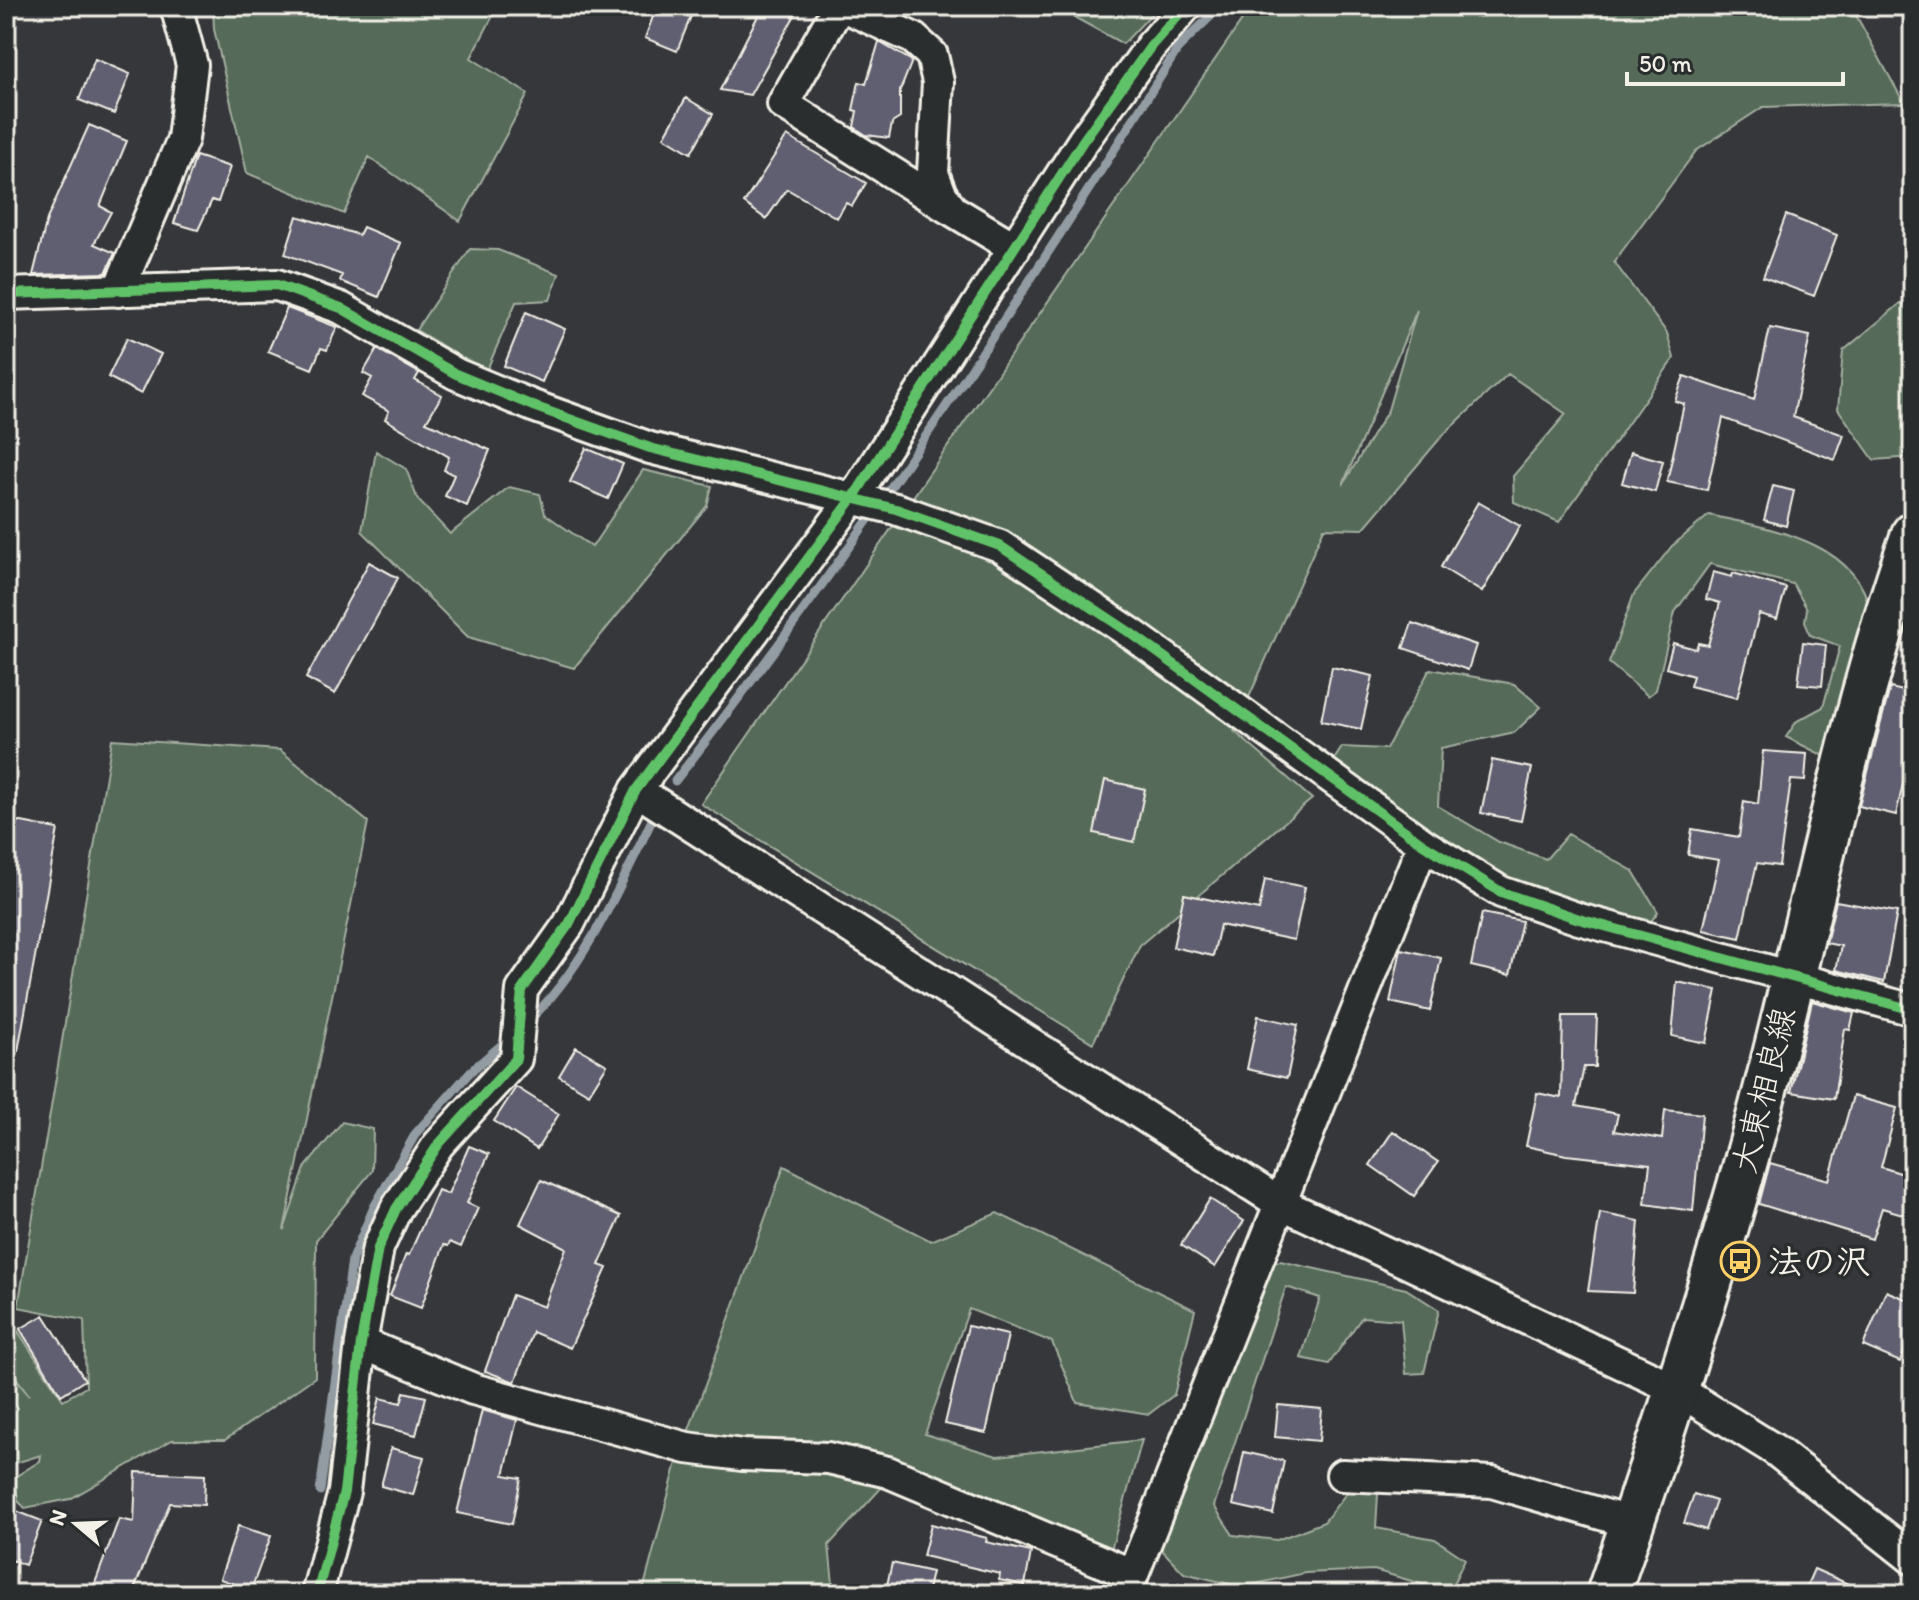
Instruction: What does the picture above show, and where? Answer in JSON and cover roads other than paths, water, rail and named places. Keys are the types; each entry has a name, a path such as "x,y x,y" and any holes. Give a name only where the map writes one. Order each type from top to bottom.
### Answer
{"main road":[{"name":"大東相良線","path":"1608,1594 1678,1390 1751,1142 1859,709 1913,534"}],"street":[{"path":"118,291 183,139 192,65 176,6"},
{"path":"952,210 933,173 938,82 932,55 913,38 841,6 783,104 952,210 1015,248"},
{"path":"317,1594 344,1492 361,1343 378,1248 396,1209 438,1145 516,1059 522,990 569,924 636,790 873,504 945,351 1083,141 1151,46 1186,6"},
{"path":"6,294 277,285 341,308 456,374 533,406 665,452 873,504 1000,546 1132,634 1423,844 1501,892 1579,919 1913,1010"},
{"path":"636,790 1278,1202 1678,1390 1775,1450 1913,1559"},
{"path":"361,1343 473,1389 687,1448 742,1455 828,1458 888,1472 1128,1584 1423,844"},
{"path":"1342,1475 1492,1482 1632,1523"}],"waterway":[{"path":"675,781 809,603 936,421 1179,47 1221,6"},
{"path":"526,1023 546,1003 582,955 613,901 652,820"},
{"path":"320,1491 352,1259 374,1207 416,1133 471,1071 512,1036"}],"place":[{"name":"法の沢","path":"1740,1261"}]}
